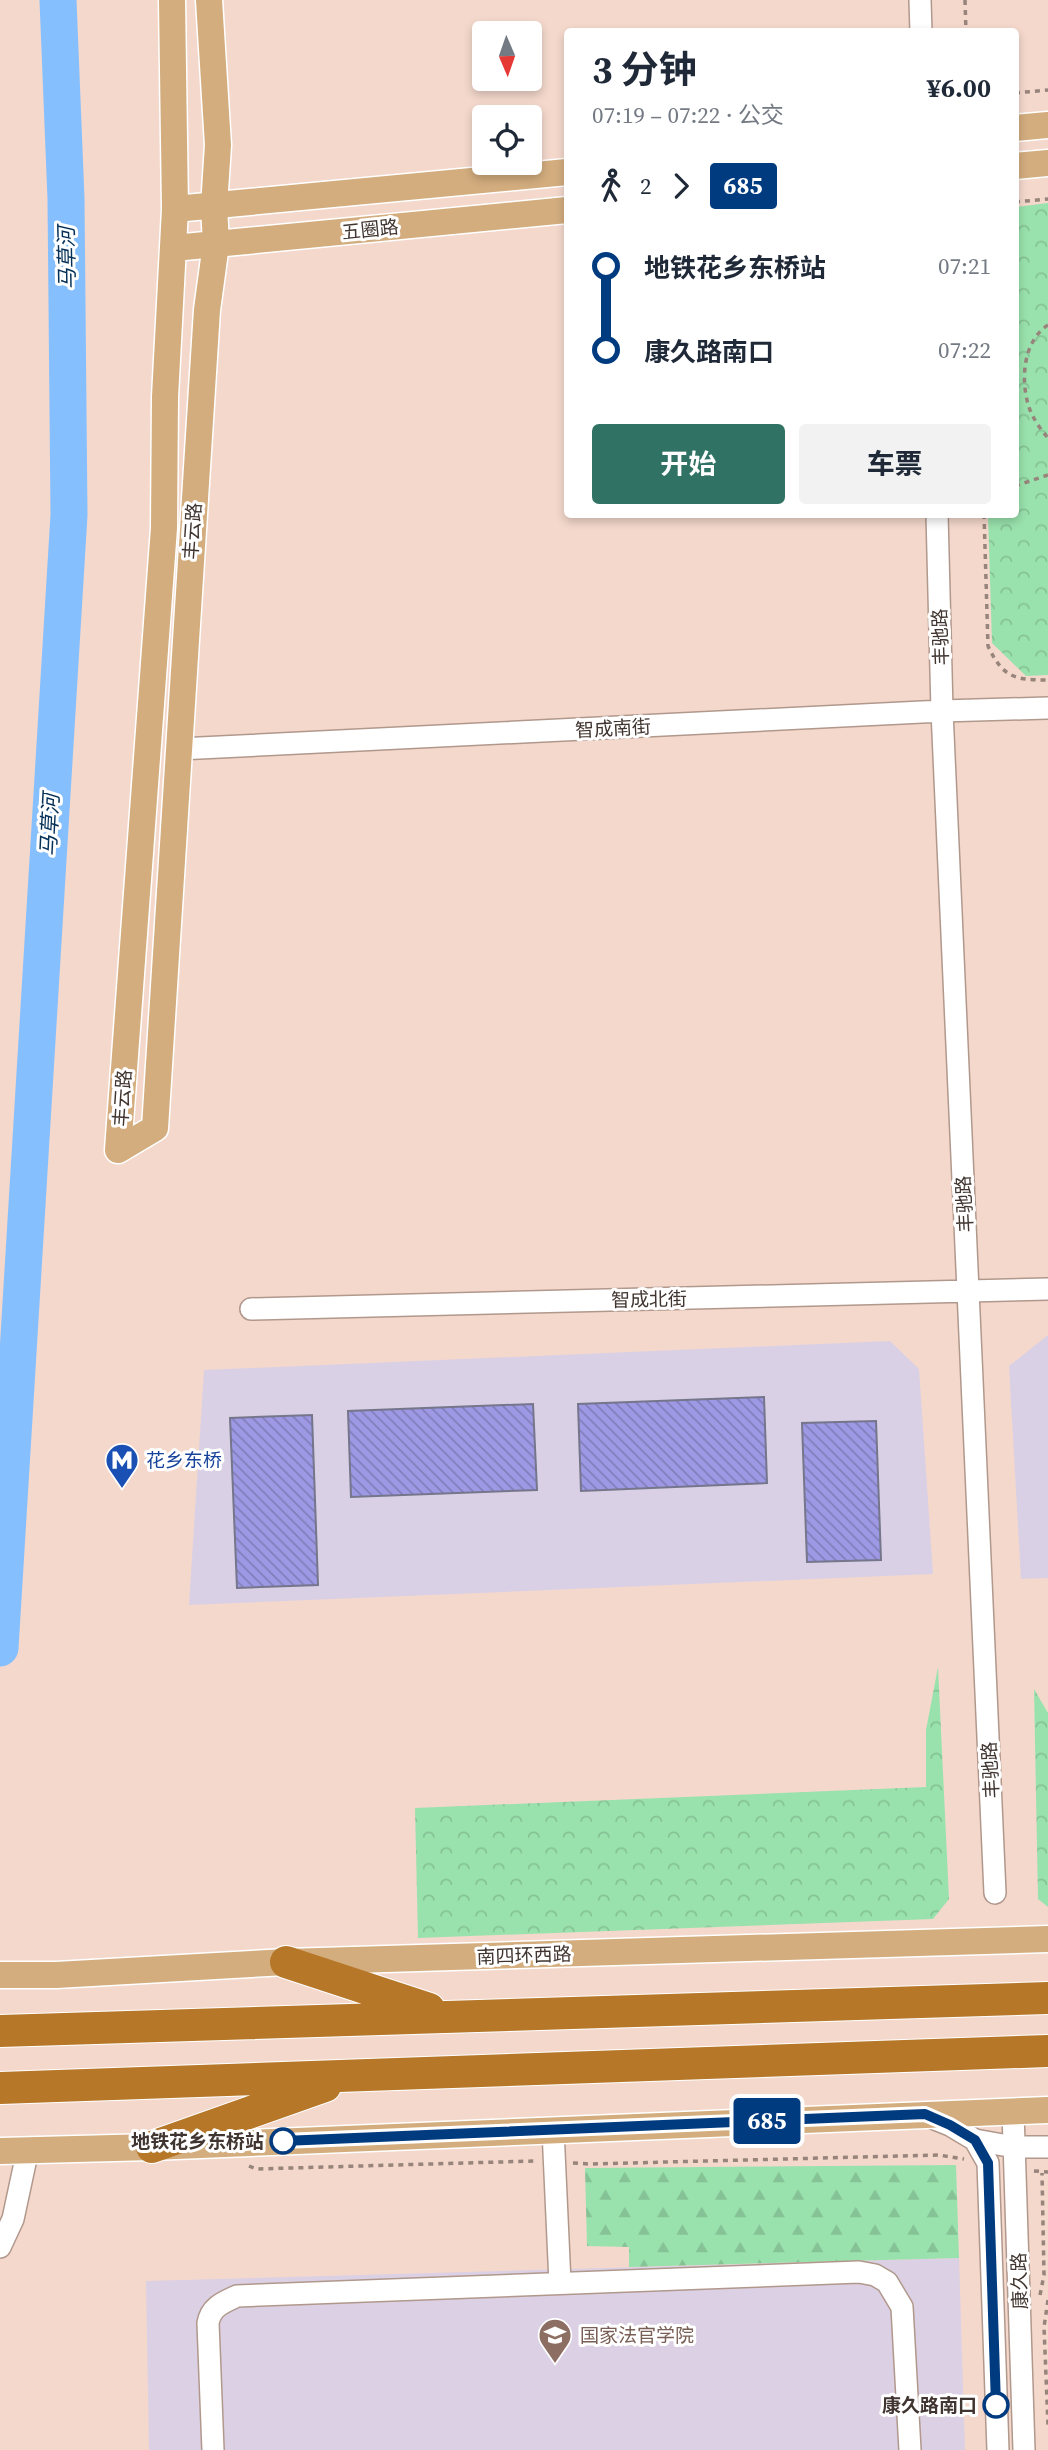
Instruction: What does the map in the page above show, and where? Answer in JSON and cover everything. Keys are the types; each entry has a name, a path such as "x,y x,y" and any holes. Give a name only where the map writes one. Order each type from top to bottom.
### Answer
{"highway":[{"path":"286,1962 450,2016"},
{"path":"0,2031 1048,1998"},
{"path":"0,2088 1048,2051"},
{"path":"152,2147 355,2075"}],"main road":[{"name":"丰云路","path":"172,0 176,209 165,397 164,528 118,1150 155,1128 207,310 216,244 214,206 218,145 209,0"},
{"path":"1019,128 1048,125"},
{"path":"1019,166 1048,163"},
{"name":"五圈路","path":"176,209 564,172"},
{"name":"五圈路","path":"174,248 564,210"},
{"name":"南四环西路","path":"0,1976 286,1962 1048,1939"},
{"path":"0,2151 1048,2110"}],"street":[{"path":"920,0 921,28"},
{"name":"丰驰路","path":"937,518 942,711 995,1893"},
{"name":"智成南街","path":"179,749 1048,708"},
{"name":"智成北街","path":"251,1309 1048,1289"},
{"name":"康久路","path":"1013,2112 1024,2450"},
{"path":"925,2114 1014,2157 1048,2147"},
{"path":"553,2130 559,2283"},
{"name":"康久路","path":"975,2140 988,2163 998,2450"},
{"path":"0,2247 13,2219 28,2149"},
{"path":"213,2450 208,2323 210,2313 237,2296 859,2272 875,2275 887,2282 902,2307 910,2450"}],"path":[{"path":"965,0 966,28"},
{"path":"1019,93 1048,90"},
{"path":"1019,202 1048,199"},
{"path":"1048,325 1035,335 1028,349 1025,391 1030,411 1048,438"},
{"path":"1019,485 1048,475"},
{"path":"984,518 988,646 993,657 1011,676 1020,680 1048,680"},
{"path":"243,2164 256,2169 939,2155 988,2163"},
{"path":"1014,2157 1048,2172"},
{"path":"1048,2300 1044,2327 1048,2425"}],"shaded area":[{"path":"1048,1335 1048,1578 1021,1579 1009,1366"},
{"path":"890,1341 919,1369 933,1574 189,1605 204,1370"},
{"name":"国家法官学院","path":"959,2258 965,2450 149,2450 146,2281"}],"green space":[{"path":"1048,203 1048,675 1026,676 992,643 988,518 1019,518 1019,207"},
{"path":"938,1667 949,1899 933,1919 418,1938 415,1808 926,1787 926,1730"},
{"path":"1034,1689 1048,1713 1048,1907 1038,1899"},
{"path":"956,2165 959,2258 629,2267 629,2247 587,2246 585,2168"}],"building":[{"path":"764,1397 767,1483 581,1491 578,1404"},
{"path":"533,1404 537,1490 351,1497 348,1411"},
{"path":"312,1415 318,1585 237,1588 230,1418"},
{"path":"876,1421 881,1560 807,1562 802,1423"}],"waterway":[{"name":"马草河","path":"0,1648 69,515 66,199 58,0"}],"bus line":[{"name":"685","path":"283,2141 925,2114 975,2140 988,2163 996,2405"}],"place":[{"name":"花乡东桥","path":"122,1490"},
{"name":"地铁花乡东桥站","path":"283,2141"},
{"name":"国家法官学院","path":"555,2365"},
{"name":"康久路南口","path":"996,2405"}]}
